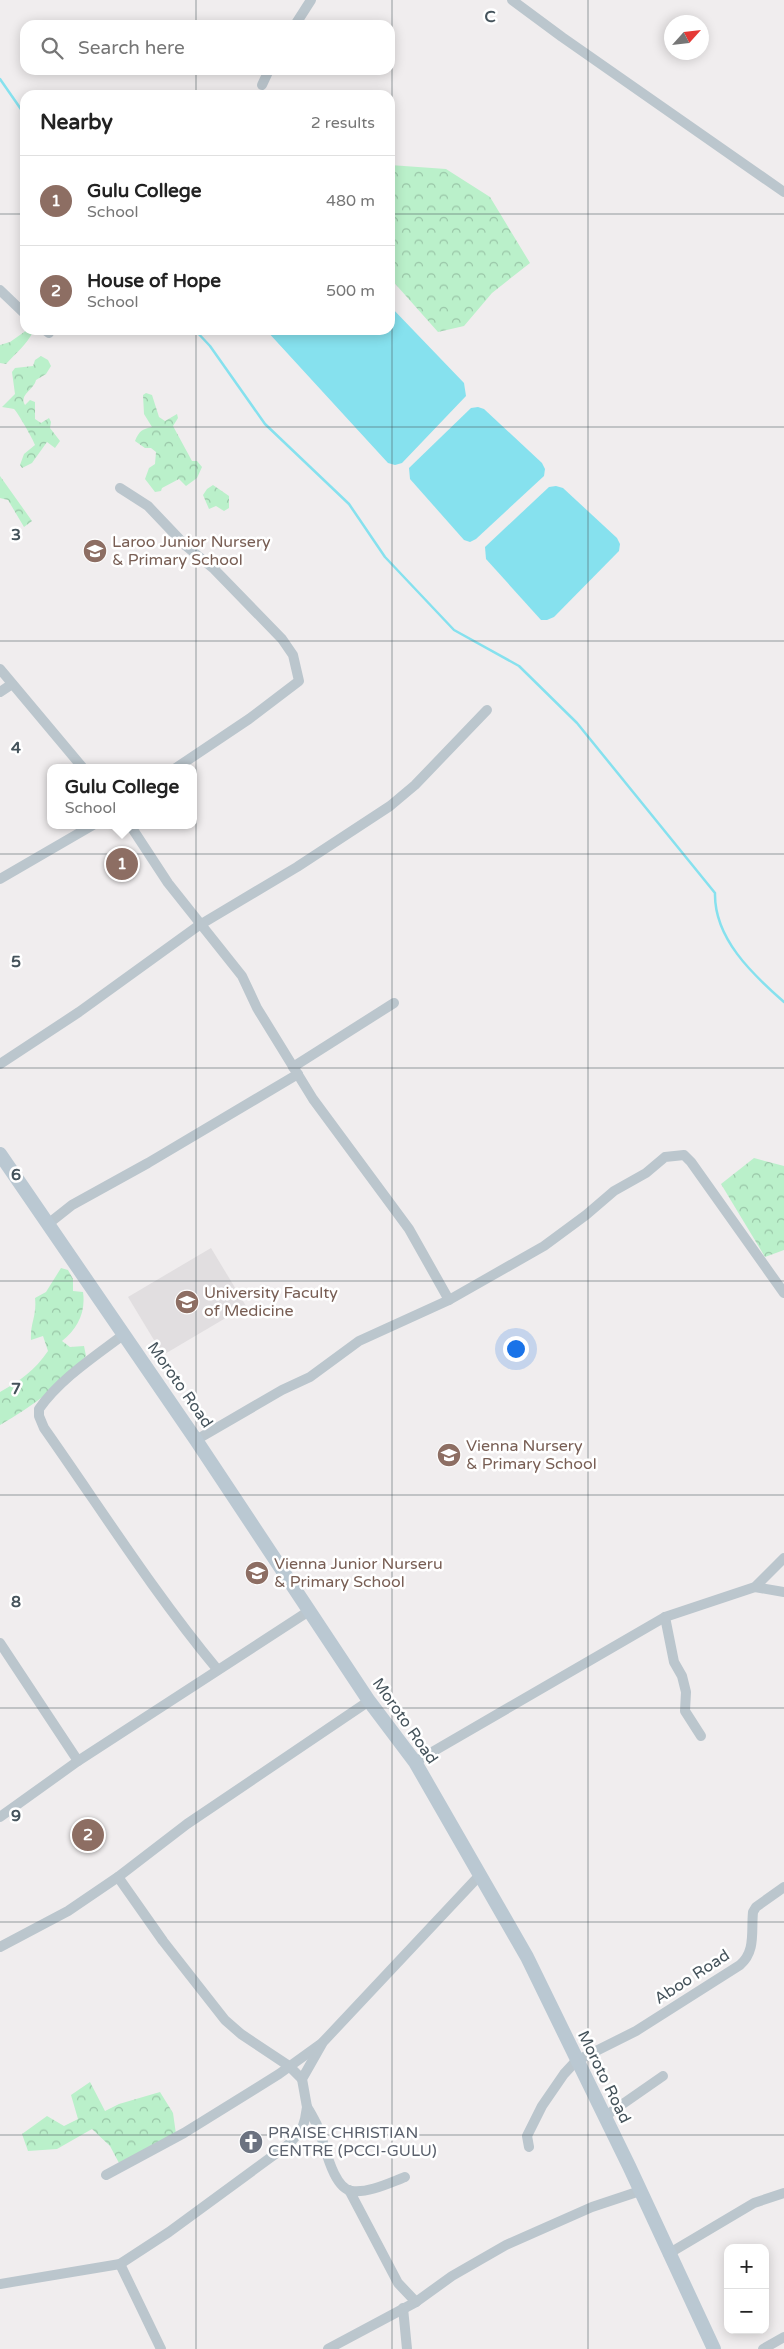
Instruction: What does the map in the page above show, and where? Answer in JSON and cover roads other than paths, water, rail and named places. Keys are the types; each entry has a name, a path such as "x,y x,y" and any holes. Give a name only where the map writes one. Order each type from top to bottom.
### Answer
{"main road":[{"name":"Moroto Road","path":"0,1154 196,1440 369,1701 415,1762 527,1957 714,2349"}],"street":[{"path":"299,20 310,0"},
{"path":"512,0 784,192"},
{"path":"262,85 267,75"},
{"path":"0,290 20,309"},
{"path":"120,488 148,506 186,546 214,570 282,639 293,656 299,675 299,681 269,704 182,764"},
{"path":"0,668 80,764"},
{"path":"0,692 12,684"},
{"path":"0,1064 79,1012 202,923 297,867 390,806 415,785 487,710"},
{"path":"0,879 86,829"},
{"path":"133,829 168,883 202,923 242,976 257,1008 313,1099 409,1229 449,1300"},
{"path":"48,1224 72,1206 148,1163 296,1070 394,1003"},
{"path":"196,1440 282,1390 310,1377 359,1341 449,1300 550,1243 614,1191 646,1173 665,1158 675,1154 684,1155 707,1181 784,1293"},
{"path":"124,1335 55,1390 39,1409 39,1416 44,1428 95,1503 198,1646 217,1669"},
{"path":"415,1762 665,1617 755,1586 784,1558"},
{"path":"755,1586 784,1592"},
{"path":"0,1817 78,1761 309,1611"},
{"path":"665,1617 674,1662 682,1676 686,1692 685,1711 701,1736"},
{"path":"0,1643 78,1761"},
{"path":"0,1948 51,1921 118,1877 187,1824 369,1701"},
{"path":"106,2175 184,2133 290,2066 323,2042 479,1876"},
{"path":"118,1877 163,1941 225,2020 241,2034 290,2066 302,2079 307,2108 317,2126 334,2174 349,2190 398,2283 416,2302"},
{"name":"Aboo Road","path":"576,2061 636,2031 746,1960 752,1949 753,1912 756,1907 784,1887"},
{"path":"302,2079 323,2042"},
{"path":"529,2147 527,2136 542,2106 564,2074 576,2061"},
{"path":"604,2117 663,2076"},
{"path":"0,2284 120,2264 169,2232 289,2144 302,2129 307,2108"},
{"path":"349,2190 369,2189 405,2177"},
{"path":"328,2349 416,2302 440,2284 506,2245 592,2207 640,2191"},
{"path":"668,2254 754,2203 784,2193"},
{"path":"120,2264 161,2349"},
{"path":"403,2308 407,2349"},
{"path":"763,2349 784,2337"}],"water":[{"path":"395,311 464,383 466,396 402,463 395,465 388,463 271,335 395,335"},
{"path":"478,407 484,409 542,463 545,469 544,476 476,539 470,542 464,540 410,479 409,468 471,408"},
{"path":"549,487 563,488 617,538 620,544 619,551 554,617 541,620 486,559 485,547"}],"waterway":[{"path":"0,79 20,108"},
{"path":"200,335 210,346 265,424 349,504 385,557 454,630 519,666 577,723 715,893 716,909 728,940 748,967 784,1002"}],"place":[{"name":"Laroo Junior Nursery & Primary School","path":"95,551"},
{"name":"Gulu College","path":"122,864"},
{"name":"University Faculty of Medicine","path":"187,1302"},
{"name":"Vienna Nursery & Primary School","path":"449,1455"},
{"name":"Vienna Junior Nurseru & Primary School","path":"257,1573"},
{"name":"House of Hope","path":"88,1835"},
{"name":"PRAISE CHRISTIAN CENTRE (PCCI-GULU)","path":"251,2142"}]}
